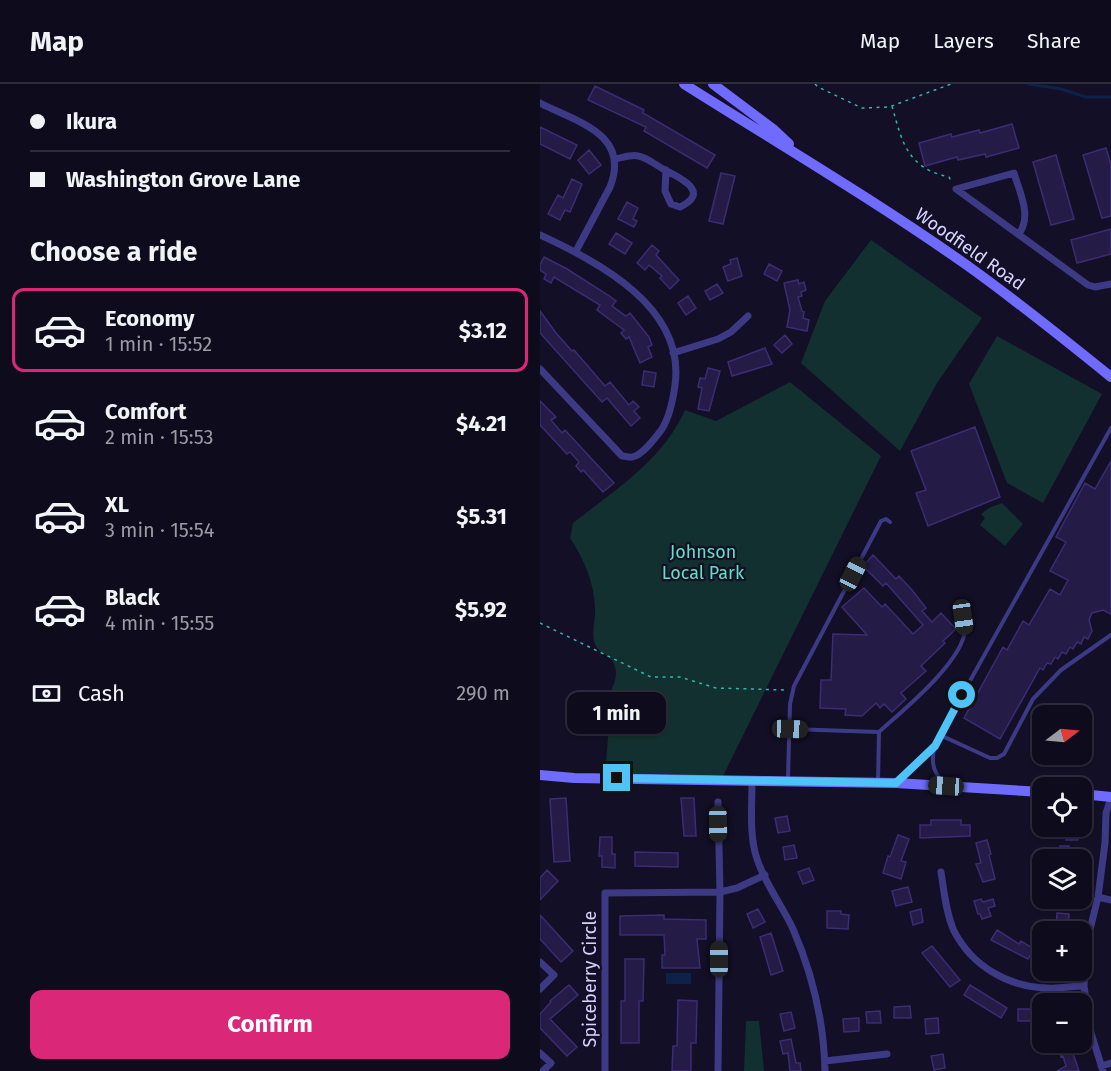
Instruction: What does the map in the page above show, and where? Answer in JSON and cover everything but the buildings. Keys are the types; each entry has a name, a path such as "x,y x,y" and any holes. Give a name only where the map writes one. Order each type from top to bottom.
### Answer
{"main road":[{"name":"Woodfield Road","path":"684,84 802,157 967,265 1048,325 1111,378"},
{"name":"Woodfield Road","path":"713,84 773,129 802,157"},
{"path":"540,775 574,778 752,782 896,783 1032,791"},
{"path":"1092,795 1111,798"}],"street":[{"path":"540,102 601,134 612,147 615,159 614,176 610,187 576,251"},
{"path":"615,159 638,155 666,170 688,182 693,190 693,198 688,204 680,207 671,204 665,192 666,170"},
{"path":"956,189 1014,173 1025,213 1025,222 1019,234"},
{"path":"956,189 1088,285 1095,287 1111,284"},
{"path":"540,234 576,251 619,279 646,302 666,330 674,353 677,375 673,403 661,429 639,454 632,457 622,456 540,369"},
{"path":"674,353 731,333 748,316"},
{"path":"752,782 752,839 757,859 792,928 808,969 819,1014 825,1071"},
{"path":"1111,798 1106,813 1105,843 1098,897 1086,946 1084,986 1090,1033 1102,1069 1111,1063"},
{"path":"718,802 720,892 718,1071"},
{"path":"941,872 947,909 954,929 966,950 989,971 1027,986 1049,988 1084,986"},
{"path":"720,892 737,888 765,876"},
{"name":"Spiceberry Circle","path":"605,1071 605,893 720,892"},
{"path":"1098,897 1111,900"},
{"path":"540,962 554,975 540,989"},
{"path":"540,1053 551,1063 543,1071"},
{"path":"825,1061 887,1054"}],"lane":[{"path":"946,786 938,777 932,761 940,735 1109,438 1111,428"},
{"path":"788,782 793,691 881,521 886,519 890,522"},
{"path":"790,729 879,732 939,676 959,646 965,631 963,617 958,607"},
{"path":"940,735 990,758 997,758 1004,754 1033,699 1061,670 1111,635"},
{"path":"878,783 879,732"},
{"path":"896,783 935,746"}],"path":[{"path":"815,84 862,108 892,106 951,84"},
{"path":"892,106 906,148 921,167 933,174 948,177 956,189"},
{"path":"540,623 651,677 680,677 716,688 793,691"}],"green space":[{"path":"871,240 982,318 937,383 900,451 801,363 825,301"},
{"path":"997,336 1102,394 1043,503 1007,483 969,384"},
{"name":"Johnson Local Park","path":"790,382 881,456 723,776 605,775 612,688 616,670 610,658 598,649 594,642 593,589 580,554 570,538 573,523 621,486 651,459 676,428 685,410 716,421"},
{"path":"1002,503 1023,524 1005,546 980,525 985,518 981,514"},
{"path":"746,1021 759,1021 764,1071 744,1071"}],"water":[{"path":"666,973 691,973 691,984 666,984"}],"waterway":[{"path":"1029,84 1061,89 1086,97 1111,97"}],"route":[{"path":"617,778 896,783 935,746 962,695"}]}
